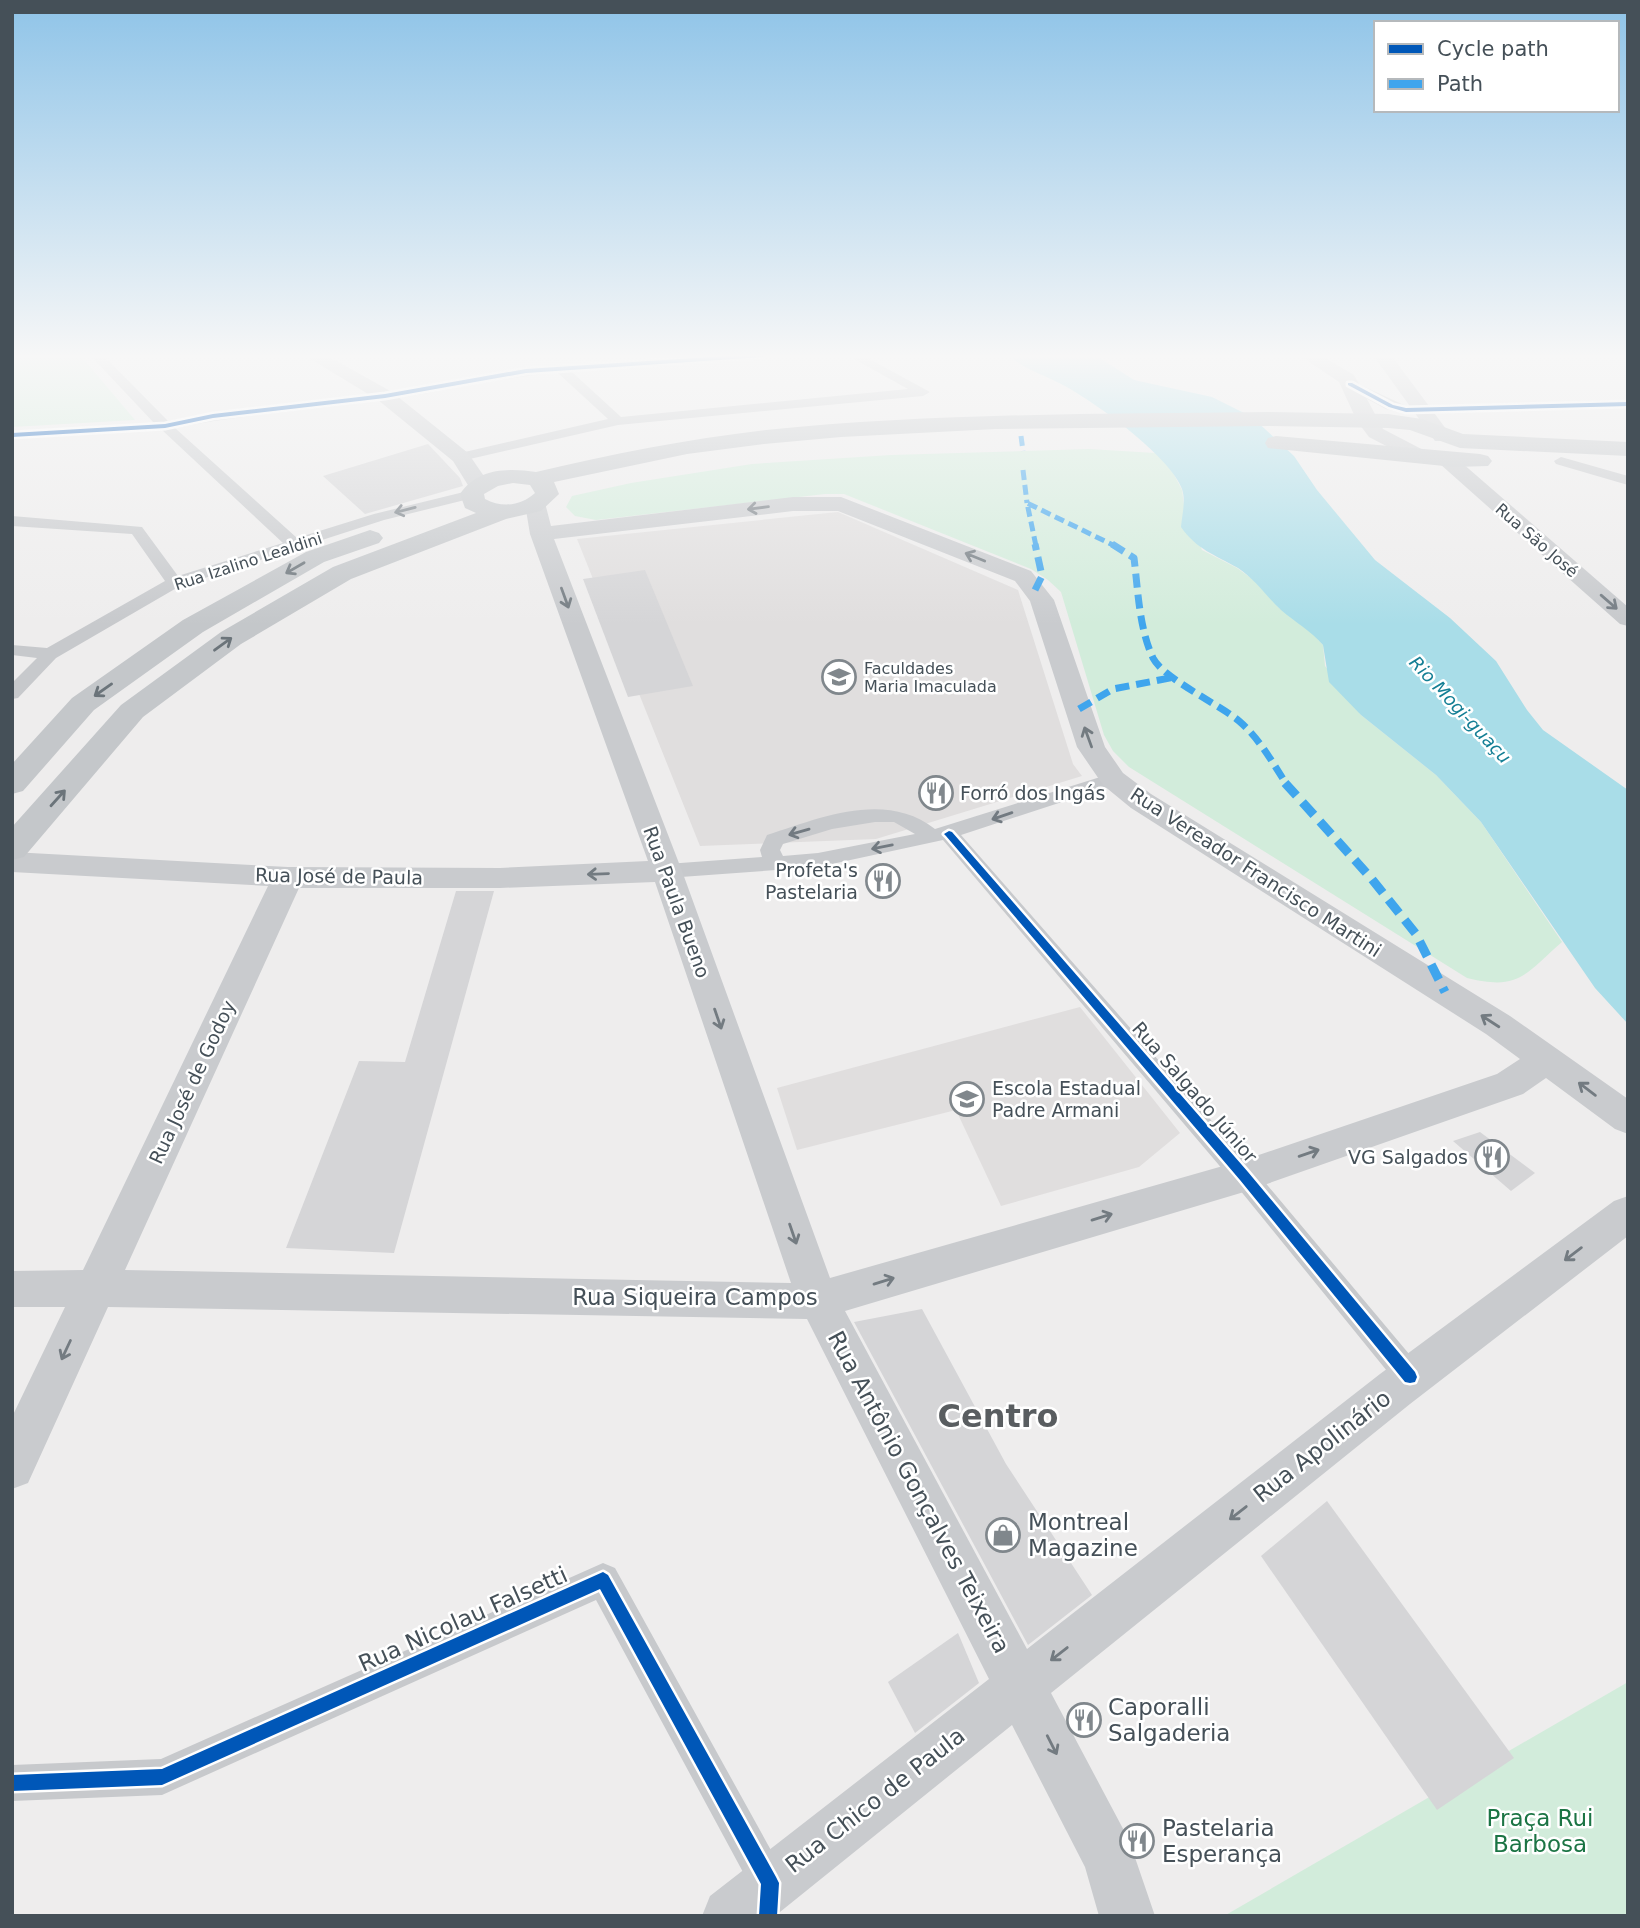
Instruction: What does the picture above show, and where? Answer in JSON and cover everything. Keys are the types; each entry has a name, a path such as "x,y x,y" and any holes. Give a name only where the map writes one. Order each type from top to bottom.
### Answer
{"main road":[{"path":"445,445 463,460 535,497 735,454 829,445"},
{"path":"12,849 132,711 231,638 342,573 502,512 610,460 706,445"},
{"path":"1305,445 1435,459 1628,459"},
{"path":"1396,445 1435,459"},
{"path":"1523,445 1628,449"},
{"path":"463,460 481,508 502,512"},
{"path":"12,784 83,704 193,626 315,557 475,494 500,477 535,497"},
{"name":"Rua Vereador Francisco Martini","path":"535,497 841,504 1023,576 1042,600 1091,747 1113,779 1142,801 1547,1059 1628,1119"},
{"name":"Rua Paula Bueno","path":"535,497 818,1300"},
{"name":"Rua José de Paula","path":"12,862 288,877 500,878 667,871"},
{"name":"Rua José de Godoy","path":"12,1467 288,877"},
{"name":"Rua Siqueira Campos","path":"12,1289 95,1288 786,1302 818,1300 1244,1175 1510,1084 1547,1059"},
{"name":"Rua Apolinário","path":"1021,1684 1410,1377 1628,1213"},
{"name":"Rua Antônio Gonçalves Teixeira","path":"818,1300 1021,1684"},
{"path":"1021,1684 1110,1859 1128,1916"},
{"name":"Rua Chico de Paula","path":"756,1905 1021,1684"}],"street":[{"path":"186,445 295,545"},
{"path":"463,460 523,445"},
{"name":"Rua São José","path":"1435,459 1628,619"},
{"path":"1561,461 1628,481"},
{"name":"Rua Izalino Lealdini","path":"12,694 50,654 174,583 379,517 475,494"},
{"path":"12,521 137,530 174,583"},
{"path":"12,650 50,654"},
{"path":"667,871 818,860 941,835 1113,779"},
{"name":"Rua Salgado Júnior","path":"775,863 770,850 774,840 850,820 890,814 941,835 1244,1175 1410,1377"},
{"name":"Rua Nicolau Falsetti","path":"12,1783 162,1777 603,1580 756,1905"}],"shaded area":[{"name":"Faculdades Maria Imaculada","path":"838,512 1018,590 1073,764 1082,776 876,839 700,846 577,539"},
{"name":"Escola Estadual Padre Armani","path":"1080,1007 1180,1133 1139,1167 1001,1206 956,1110 797,1150 777,1088"}],"green space":[{"path":"1089,449 1155,453 1170,467 1182,490 1184,505 1202,550 1237,568 1255,581 1279,608 1313,634 1323,645 1325,666 1361,715 1436,775 1481,822 1562,942 1530,971 1511,981 1467,978 1129,767 1113,751 1104,735 1061,592 1031,569 844,494 596,520 575,516 566,507 572,496 631,483 752,464 891,455"},
{"name":"Praça Rui Barbosa","path":"1628,1682 1628,1916 1224,1916"}],"water":[{"name":"Rio Mogi-guaçu","path":"1282,445 1294,456 1317,490 1375,560 1450,618 1496,661 1543,730 1628,790 1628,1024 1595,988 1481,822 1436,775 1361,715 1329,682 1323,645 1281,610 1244,572 1207,551 1187,535 1181,527 1184,503 1182,489 1175,476 1148,446"}],"building":[{"path":"429,445 460,478 463,486 365,514 323,476"},
{"path":"645,570 693,686 628,697 583,579"},
{"path":"456,891 494,891 394,1253 286,1248 359,1061 405,1062"},
{"name":"VG Salgados","path":"1480,1132 1535,1173 1511,1191 1453,1141"},
{"name":"Montreal Magazine","path":"922,1309 1006,1464 1092,1595 1028,1645 854,1322"},
{"path":"1327,1501 1514,1758 1437,1810 1261,1556"},
{"path":"958,1633 979,1683 915,1733 888,1682"}],"marked path":[{"path":"1022,445 1023,451"},
{"path":"1023,470 1027,503"},
{"path":"1035,590 1042,576 1027,503 1107,541 1134,558 1143,626 1154,660 1187,687 1239,721 1267,751 1286,784 1371,878 1416,934 1445,992"},
{"path":"1079,709 1090,700 1113,689 1136,682 1175,677"}],"cycle path":[{"path":"949,834 1244,1176 1410,1377"},
{"path":"12,1783 162,1777 603,1580 770,1883 768,1916"}],"place":[{"name":"Faculdades Maria Imaculada","path":"839,677"},
{"name":"Forró dos Ingás","path":"936,793"},
{"name":"Profeta's Pastelaria","path":"883,881"},
{"name":"Escola Estadual Padre Armani","path":"967,1099"},
{"name":"VG Salgados","path":"1492,1157"},
{"name":"Montreal Magazine","path":"1003,1535"},
{"name":"Caporalli Salgaderia","path":"1084,1720"},
{"name":"Pastelaria Esperança","path":"1137,1841"}],"district":[{"name":"Centro","path":"998,1416"}]}
